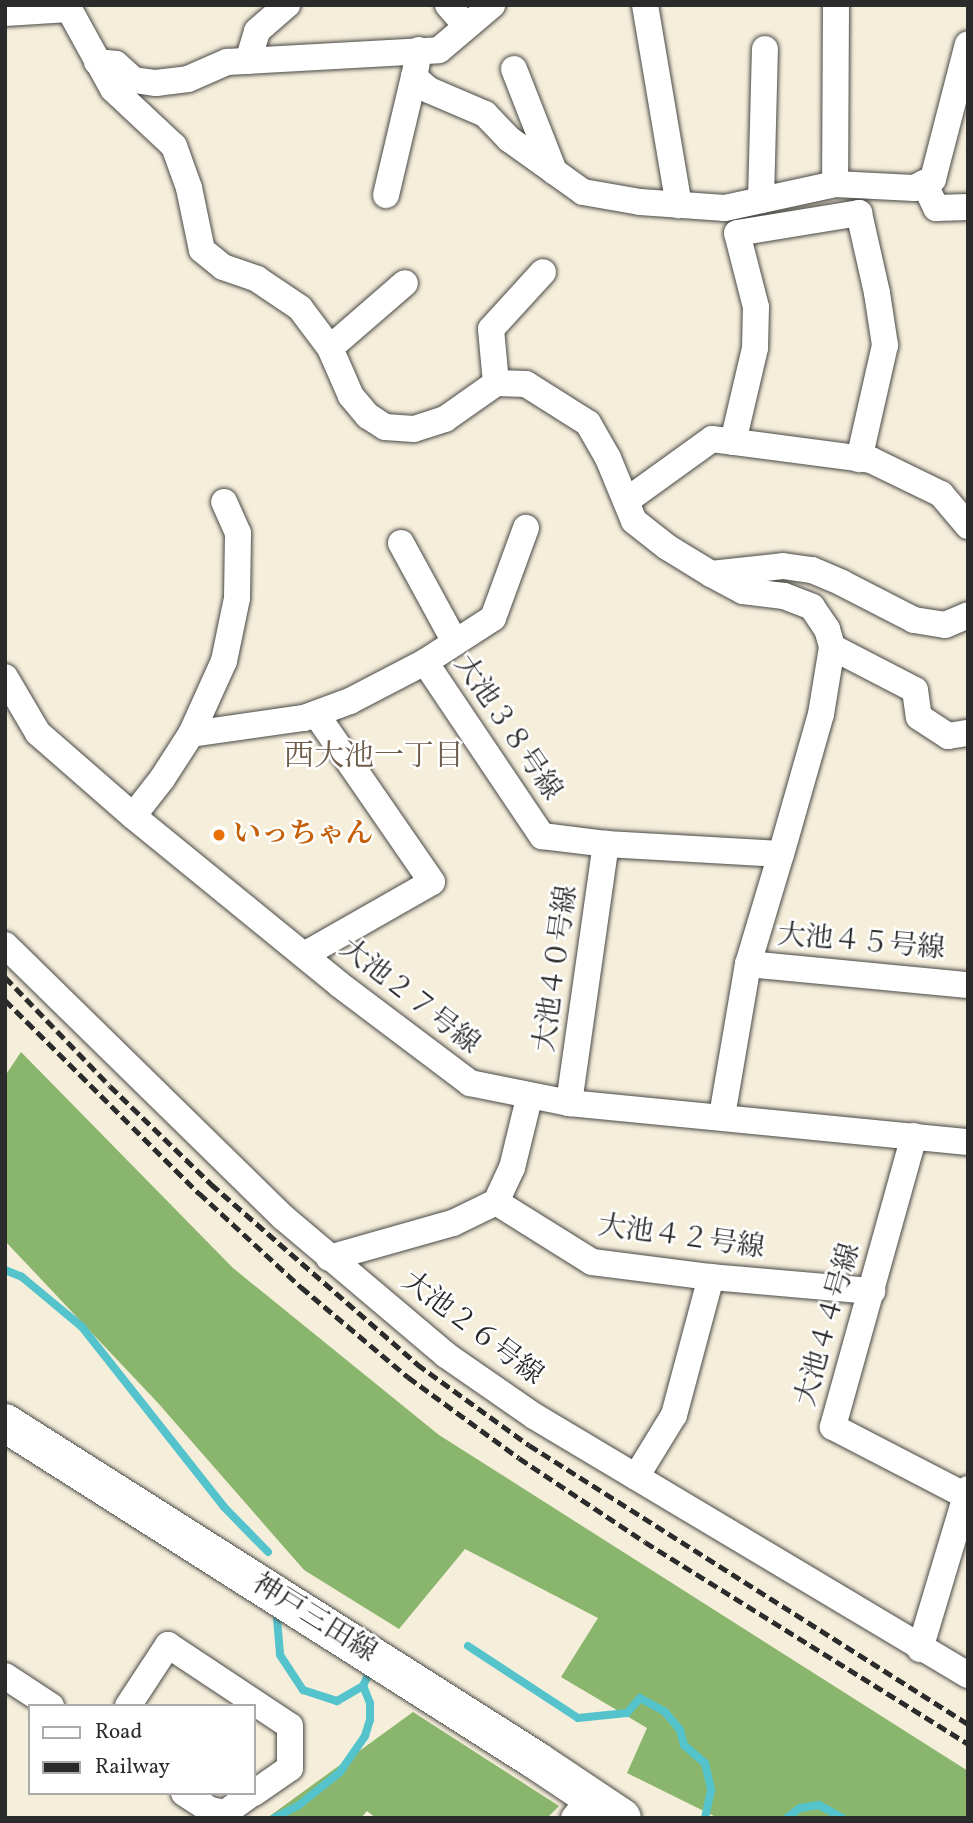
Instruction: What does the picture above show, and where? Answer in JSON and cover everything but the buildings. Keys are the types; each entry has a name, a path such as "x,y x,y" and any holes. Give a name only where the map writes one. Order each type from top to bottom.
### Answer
{"main road":[{"name":"神戸三田線","path":"5,1423 537,1761 595,1811"}],"street":[{"path":"248,61 257,31 287,5"},
{"path":"448,5 466,26"},
{"path":"97,62 116,64 134,80 156,83 188,79 227,62 439,50 492,5"},
{"path":"645,5 678,205"},
{"path":"835,184 836,5"},
{"path":"5,13 70,6 113,89 174,146 189,188 202,250 223,267 257,279 300,308 330,348 351,396 368,416 385,427 414,429 445,419 496,383 526,383 588,423 608,458 634,521 667,547 711,575 743,591 784,596 812,607 827,629 832,647 821,714 748,964 722,1116"},
{"path":"414,77 429,90 485,114 509,139 583,192 640,202 725,208 835,184 914,188 933,179 968,44"},
{"path":"761,200 765,49"},
{"path":"386,195 419,50"},
{"path":"514,69 555,173"},
{"path":"924,183 936,208 968,207"},
{"path":"733,442 755,348 756,307 737,233 859,213 877,293 885,345 859,459"},
{"path":"496,383 491,329 543,272"},
{"path":"330,348 405,283"},
{"path":"626,502 712,439 871,460 941,494 964,509"},
{"path":"133,816 162,779 191,734 224,661 237,598 238,533 224,502"},
{"path":"425,662 493,618 526,528"},
{"path":"401,543 455,642"},
{"path":"711,575 783,566 812,570 914,620 945,625 968,615"},
{"path":"832,647 915,690 919,717 948,736 968,733"},
{"name":"大池３８号線","path":"191,734 316,714 350,701 425,662 542,836 606,844 781,854"},
{"name":"大池２７号線","path":"5,677 38,733 133,816 304,955 470,1083 529,1098 569,1104 722,1116 968,1142"},
{"path":"304,955 432,882 316,714"},
{"name":"大池４０号線","path":"569,1104 606,844"},
{"name":"大池２６号線","path":"5,945 264,1200 329,1258 446,1354 534,1416 920,1649 968,1675"},
{"name":"大池４５号線","path":"748,964 968,985"},
{"path":"329,1258 453,1223 496,1202 512,1168 529,1098"},
{"name":"大池４４号線","path":"914,1136 833,1427 967,1492"},
{"name":"大池４２号線","path":"496,1202 592,1262 711,1277 872,1291"},
{"path":"636,1478 674,1415 711,1277"},
{"path":"920,1649 967,1492"},
{"path":"129,1704 168,1645 290,1726 290,1768 256,1791"},
{"path":"5,1676 48,1704"},
{"path":"187,1795 209,1810 225,1813 250,1795"}],"green space":[{"path":"21,1052 233,1268 439,1435 968,1771 968,1818 718,1818 627,1773 647,1728 561,1677 598,1618 465,1549 399,1629 304,1570 158,1403 5,1241 5,1076"},
{"path":"413,1712 559,1806 547,1818 376,1818 367,1811 361,1818 267,1818"}],"waterway":[{"path":"5,1270 22,1277 82,1327 224,1507 268,1552"},
{"path":"277,1619 280,1655 303,1690 337,1701 363,1686 369,1673"},
{"path":"468,1646 578,1718 627,1713 640,1698 665,1712 680,1730 684,1745 705,1763 711,1790 705,1818"},
{"path":"274,1818 299,1805 340,1772 365,1736 370,1720 370,1703 363,1686"},
{"path":"787,1818 800,1808 819,1805 842,1818"}],"railway":[{"path":"5,977 110,1086 211,1184 417,1364 529,1445 968,1724"},
{"path":"5,1000 199,1193 301,1287 408,1377 519,1458 645,1542 968,1744"}],"place":[{"name":"いっちゃん","path":"219,835"}],"district":[{"name":"西大池一丁目","path":"374,757"}]}
